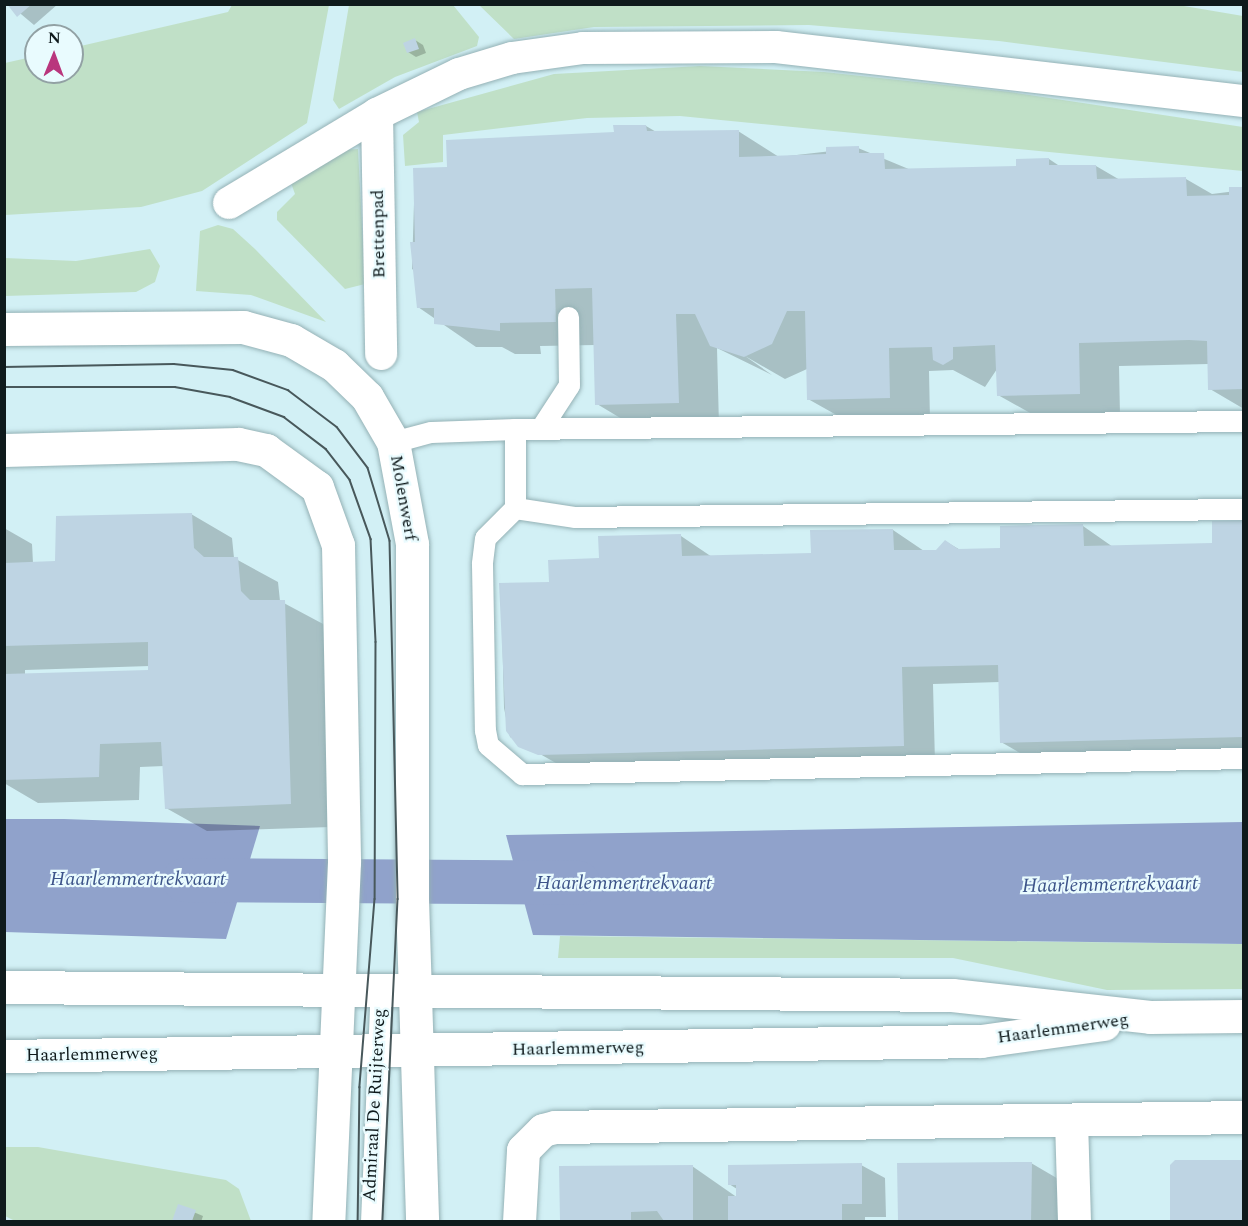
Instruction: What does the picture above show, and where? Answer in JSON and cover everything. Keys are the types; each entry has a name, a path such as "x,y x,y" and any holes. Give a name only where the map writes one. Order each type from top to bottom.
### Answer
{"street":[{"path":"229,204 377,114 459,74 512,58 583,48 776,47 1244,101"},
{"name":"Brettenpad","path":"377,114 381,354"},
{"name":"Molenwerf","path":"4,329 222,326 291,340 334,365 367,397 393,442 411,544 412,899 417,1052"},
{"path":"4,450 238,444 266,450 317,487 338,546 344,862 341,988 328,1221"},
{"name":"Haarlemmerweg","path":"4,987 381,988 952,995 1150,1017 1244,1016"},
{"name":"Haarlemmerweg","path":"4,1056 336,1054 981,1041 1150,1017"},
{"path":"417,1052 422,1221"},
{"path":"519,1221 523,1150 543,1130 555,1127 1244,1117"},
{"path":"1071,1120 1074,1221"}],"lane":[{"path":"541,428 569,385 568,317"},
{"path":"393,442 431,432 541,428 1244,421"},
{"path":"515,429 515,508 485,538 484,547 485,730 488,746 522,774 1244,758"},
{"path":"515,508 575,517 1244,509"},
{"name":"Admiraal De Ruijterweg","path":"371,1221 376,1053 381,988"}],"green space":[{"path":"232,5 329,5 307,123 202,191 141,207 5,215 5,63 24,59 24,84 84,84 84,45 228,12"},
{"path":"349,5 453,5 479,37 477,46 395,77 339,109 333,100"},
{"path":"479,5 1178,5 1243,16 1243,72 999,41 809,25 594,27 514,39"},
{"path":"700,66 824,72 1010,92 1243,127 1243,171 680,116 587,118 443,135 443,162 405,166 403,135 419,122 417,112 554,74"},
{"path":"358,149 365,284 345,289 277,220 277,212 295,194 291,183 343,150"},
{"path":"218,225 233,229 326,322 251,295 196,291 200,231"},
{"path":"150,249 160,266 155,282 136,292 5,296 5,258 76,261"},
{"path":"560,936 1243,944 1244,989 1107,990 953,958 558,958"},
{"path":"4,1147 38,1147 226,1180 239,1189 251,1221 15,1221 5,1216"}],"water":[{"path":"5,819 260,826 226,939 5,932"},
{"path":"1243,822 1243,944 533,935 506,835"}],"building":[{"path":"7,4 32,4 17,17"},
{"path":"415,38 419,49 407,53 403,43"},
{"path":"613,125 646,125 647,131 739,130 739,157 826,154 826,147 859,146 859,153 884,153 885,169 1016,166 1016,159 1049,158 1049,165 1096,165 1097,179 1186,177 1187,196 1229,195 1229,187 1244,187 1244,389 1208,390 1207,341 1189,340 1079,343 1080,394 997,396 995,345 953,347 953,359 943,365 933,360 932,347 889,348 890,398 807,400 805,311 787,311 772,344 744,357 710,346 695,314 676,314 679,403 595,405 592,288 555,289 556,322 500,323 500,331 434,324 434,308 417,308 410,242 415,242 413,168 447,167 446,140 614,132"},
{"path":"192,513 194,548 204,557 238,557 241,591 250,600 285,600 291,804 165,809 161,742 100,744 99,777 4,780 4,674 148,670 148,642 4,646 4,563 55,561 56,516"},
{"path":"1244,520 1244,737 1000,743 998,665 902,667 904,746 538,755 518,747 506,731 499,583 549,582 548,560 599,558 598,536 681,534 682,556 811,553 810,530 893,529 894,550 936,550 945,540 958,549 1000,548 1000,526 1083,524 1084,546 1212,543 1212,521"},
{"path":"1175,1160 1244,1160 1244,1221 1170,1221 1170,1165"},
{"path":"1032,1162 1031,1221 898,1221 897,1163"},
{"path":"862,1163 862,1204 842,1204 842,1221 728,1221 728,1196 736,1196 736,1185 728,1185 728,1165"},
{"path":"693,1165 693,1221 664,1221 657,1211 631,1212 631,1221 560,1221 559,1166"},
{"path":"178,1204 196,1210 192,1221 172,1221"}],"waterway":[{"name":"Haarlemmertrekvaart","path":"184,880 578,883"}],"tram line":[{"path":"4,367 174,364 233,370 288,390 337,427 368,468 390,541 398,899 383,1222"},
{"path":"4,387 175,387 230,397 284,417 326,449 350,480 371,539 376,642 375,899 360,1087 358,1222"}]}
